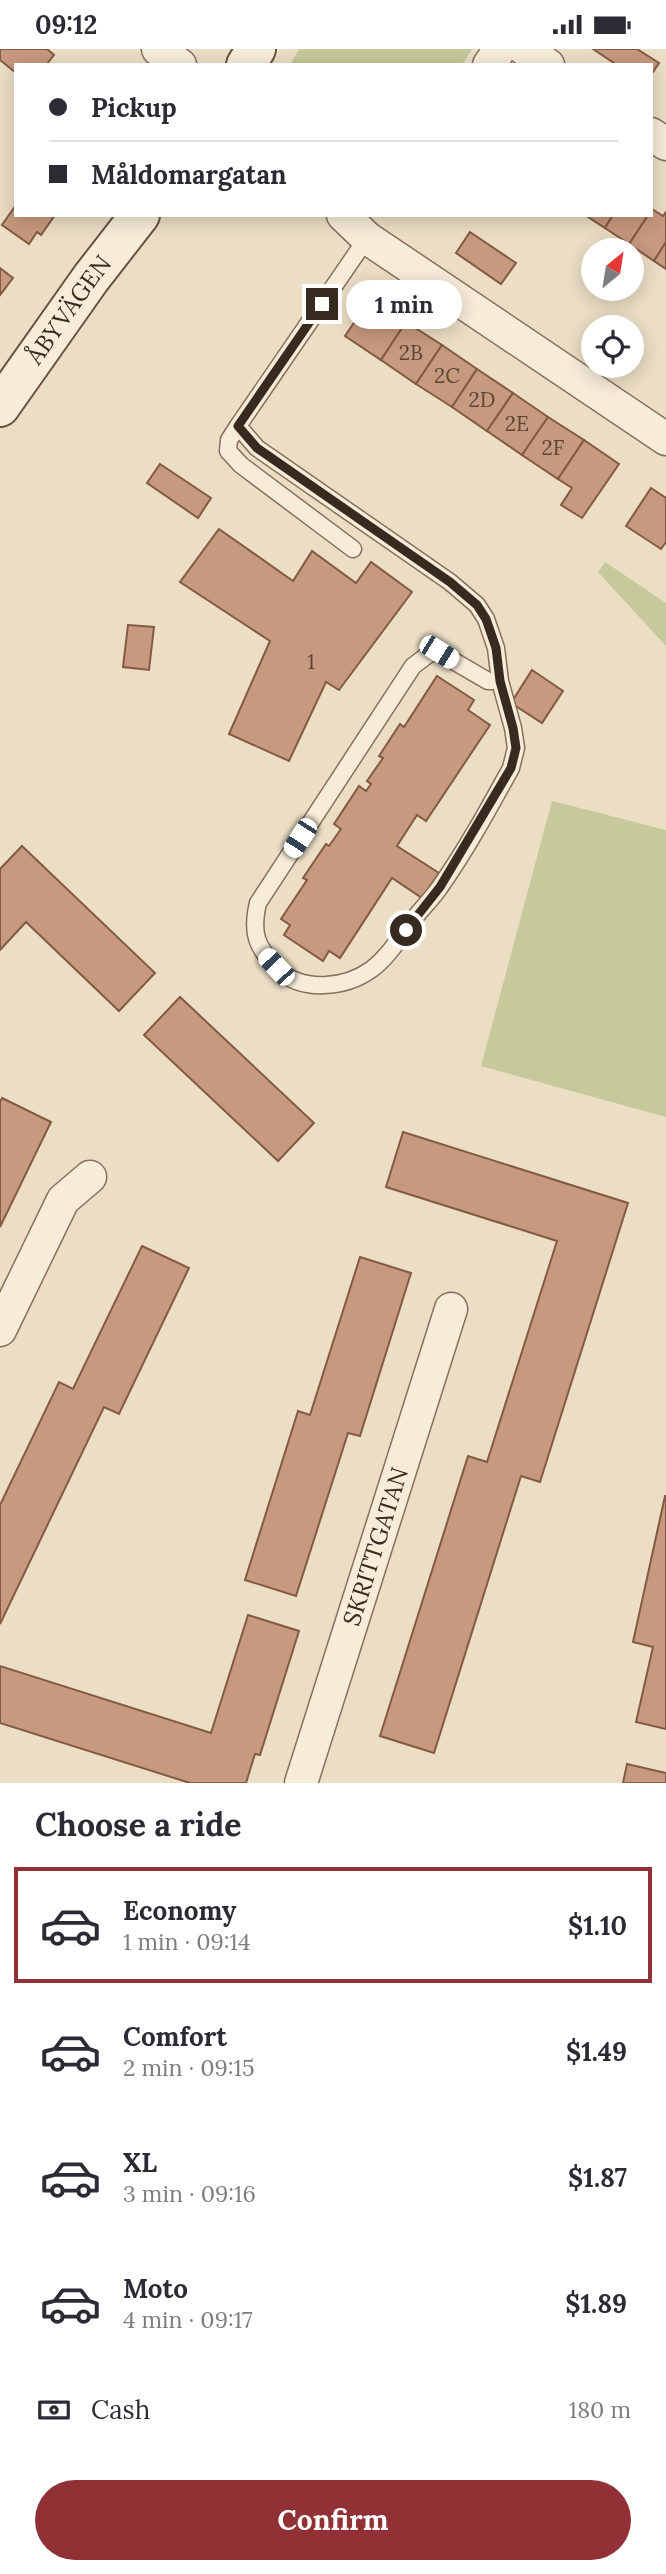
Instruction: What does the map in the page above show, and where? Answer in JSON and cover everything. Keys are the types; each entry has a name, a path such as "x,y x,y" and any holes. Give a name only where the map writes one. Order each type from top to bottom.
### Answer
{"street":[{"path":"158,49 177,63"},
{"path":"524,49 545,63"},
{"name":"ÅBYVÄGEN","path":"0,407 91,278 138,217"},
{"path":"349,217 375,226 666,439"},
{"path":"0,1331 64,1201 90,1177"},
{"name":"SKRITTGATAN","path":"301,1783 451,1309"}],"lane":[{"path":"353,549 241,465 228,451 229,440 238,426 375,226"},
{"path":"238,426 257,448 450,582 477,605 486,619 496,648 500,681 516,748 511,768 440,887 390,951 370,971 343,983 327,985 297,982 283,974 264,954 257,940 254,923 258,903 413,666 429,653 439,652 488,681 500,681"}],"green space":[{"path":"299,49 472,49 463,63 291,63"},
{"path":"605,562 666,603 666,646 598,572"},
{"path":"552,801 666,830 666,1117 481,1066"}],"building":[{"path":"0,49 47,49 54,55 48,63 14,63 14,71 0,60"},
{"path":"593,49 637,49 659,63 653,72 653,63 614,63"},
{"path":"14,208 14,217 54,217 41,235 37,232 29,244 2,225"},
{"path":"653,210 663,216 666,212 666,242 654,261 644,254 644,238 633,238 647,217 653,217"},
{"path":"588,217 612,217 605,228"},
{"path":"612,217 647,217 633,238 620,238 605,228"},
{"path":"470,232 516,263 501,284 456,253"},
{"path":"666,242 666,269 654,261"},
{"path":"0,268 13,278 0,295"},
{"path":"371,298 406,322 381,360 345,336"},
{"path":"406,322 442,345 416,384 381,360"},
{"path":"442,345 477,369 452,407 416,384"},
{"path":"477,369 513,393 487,431 452,407"},
{"path":"513,393 548,417 522,455 487,431"},
{"path":"548,417 584,440 558,479 522,455"},
{"path":"584,440 619,464 582,518 561,505 572,488 558,479"},
{"path":"160,464 211,498 198,518 147,483"},
{"path":"651,488 666,498 666,542 661,549 626,526"},
{"path":"219,529 293,581 312,551 356,583 371,562 412,592 339,690 326,682 289,761 229,734 270,641 180,582"},
{"path":"128,625 154,627 149,670 123,667"},
{"path":"532,670 563,691 542,723 511,703"},
{"path":"437,676 474,700 468,710 490,725 426,821 417,815 397,846 439,873 422,898 392,878 340,958 329,951 323,961 284,935 290,925 281,919 307,880 303,878 326,844 329,846 341,829 334,824 359,786 366,791 371,784 367,781 383,758 379,756 400,724 404,727"},
{"path":"22,846 155,973 119,1011 26,922 0,950 0,869"},
{"path":"180,997 314,1123 278,1161 144,1035"},
{"path":"2,1098 51,1122 0,1227 0,1102"},
{"path":"403,1132 628,1203 540,1482 521,1476 434,1753 380,1736 468,1456 487,1462 557,1241 386,1187"},
{"path":"142,1246 189,1268 119,1414 104,1407 0,1624 0,1505 59,1382 73,1389"},
{"path":"360,1257 411,1273 360,1436 348,1433 296,1596 245,1580 298,1411 310,1415"},
{"path":"665,1496 666,1729 636,1722 653,1647 633,1642"},
{"path":"248,1615 299,1631 260,1755 255,1754 246,1783 190,1783 0,1723 0,1666 211,1733"},
{"path":"627,1764 666,1773 666,1783 623,1783"}],"route":[{"path":"322,304 238,426 257,448 450,582 477,605 486,619 496,648 500,681 516,748 511,768 497,793 440,887 406,930"}]}
